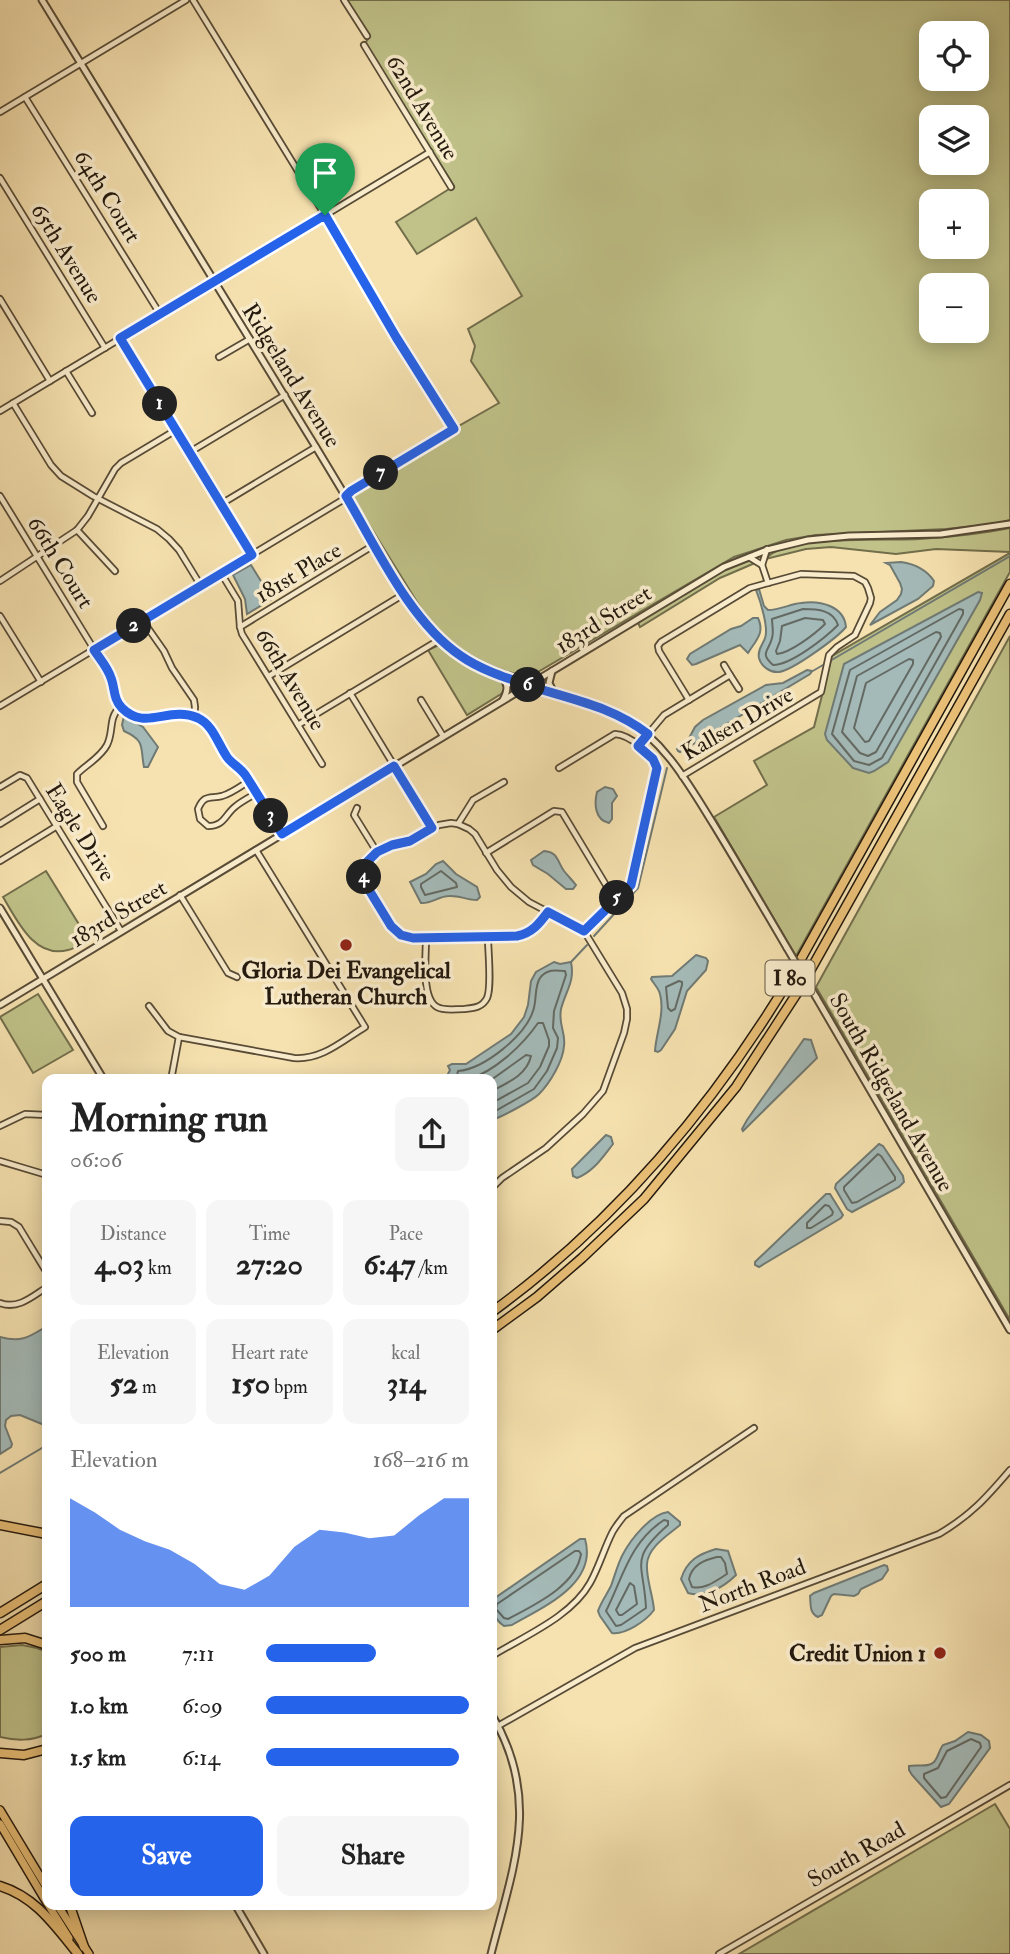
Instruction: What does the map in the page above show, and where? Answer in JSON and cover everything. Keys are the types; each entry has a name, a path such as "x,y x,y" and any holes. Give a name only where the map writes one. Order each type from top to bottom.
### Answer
{"highway":[{"name":"I 80","path":"497,1307 572,1247 633,1189 689,1123 736,1061 792,975 1010,584"},
{"name":"I 80","path":"497,1326 573,1266 644,1199 736,1087 802,987 1010,614"},
{"path":"0,1525 42,1533"},
{"path":"0,1613 42,1587"},
{"path":"0,1630 42,1604"},
{"path":"0,1640 25,1638 42,1643"},
{"path":"0,1753 24,1755 42,1750"},
{"path":"0,1885 39,1907 82,1952"},
{"path":"71,1910 82,1952"}],"main road":[{"path":"0,1810 42,1880"},
{"path":"0,1824 42,1894"},
{"path":"52,1910 82,1952"},
{"path":"60,1910 82,1952"}],"street":[{"name":"Ridgeland Avenue","path":"42,0 424,624 462,658 528,685 597,705 616,713 648,734"},
{"path":"0,112 186,0"},
{"path":"0,706 341,501 351,491 454,429 193,0"},
{"path":"345,0 367,36"},
{"name":"62nd Avenue","path":"364,45 451,187"},
{"name":"64th Court","path":"25,97 160,314"},
{"path":"0,411 430,152"},
{"name":"65th Avenue","path":"0,178 105,348"},
{"path":"0,299 50,381"},
{"path":"120,338 252,555"},
{"path":"219,357 250,339"},
{"path":"66,371 92,413"},
{"path":"190,452 285,395"},
{"path":"13,403 54,468 69,482 157,529 179,550 201,586"},
{"path":"0,581 77,530 121,463 176,430"},
{"path":"221,504 316,447"},
{"name":"66th Court","path":"0,496 111,677 120,707"},
{"name":"183rd Street","path":"0,1005 705,577 748,556 819,538 941,534 1010,524"},
{"path":"77,530 116,571"},
{"name":"181st Place","path":"240,627 374,545"},
{"path":"689,700 658,646 750,588 768,583 762,565 767,550"},
{"path":"748,556 762,565"},
{"name":"66th Avenue","path":"220,573 238,601 240,627 322,764"},
{"name":"Kallsen Drive","path":"682,776 818,696 832,650 855,635 871,598 865,582 854,576 802,574 768,583"},
{"path":"269,676 404,594"},
{"path":"0,616 41,682"},
{"path":"143,621 194,700 194,717"},
{"path":"298,725 439,640"},
{"path":"724,665 739,689"},
{"path":"552,670 549,683 554,693"},
{"path":"500,675 508,688 502,701"},
{"path":"638,746 664,715 730,675"},
{"path":"350,693 432,828"},
{"path":"421,700 443,736"},
{"path":"103,826 77,782 77,774 107,745 112,718 120,707 139,719 177,713 194,717 208,726 229,759 242,769 282,834"},
{"path":"559,768 615,734 622,735 638,746 653,759 657,768 631,885 584,931"},
{"name":"South Ridgeland Avenue","path":"648,734 682,776 749,882 1010,1330"},
{"name":"Eagle Drive","path":"0,787 23,775 121,931"},
{"path":"249,781 224,796 203,800 198,809 200,818 208,825 218,825 233,807 257,793"},
{"path":"458,824 473,800 504,782"},
{"path":"0,824 40,799"},
{"path":"357,808 354,815 377,852"},
{"path":"486,853 554,811 562,812 615,900"},
{"path":"497,1183 546,1148 583,1114 603,1091 627,1019 622,993 584,931 548,912 529,902 511,887 475,834 466,827 447,823 432,828 410,841 377,852 370,857 364,870 367,888 395,931 401,935 426,939 517,936 528,933 548,912"},
{"path":"0,861 57,826"},
{"path":"149,1006 168,1031 179,1037 303,1058 313,1058 321,1054 365,1027 256,850"},
{"path":"180,895 228,972 237,977"},
{"path":"0,908 100,1074"},
{"path":"426,939 427,990 430,1000 442,1009 470,1009 481,1005 488,996 488,937"},
{"path":"172,1074 179,1037"},
{"path":"0,1126 25,1114 42,1115"},
{"path":"0,1161 42,1174"},
{"path":"0,1221 11,1222 19,1227 42,1265"},
{"path":"0,1303 16,1306 42,1290"},
{"path":"497,1653 575,1603 589,1585 612,1531 624,1516 754,1428"},
{"name":"North Road","path":"498,1726 635,1648 939,1534 979,1505 1010,1470"},
{"path":"491,1954 517,1851 521,1820 518,1785 510,1753 498,1726"},
{"name":"South Road","path":"719,1954 1010,1785"},
{"path":"238,1910 264,1954"}],"green space":[{"path":"347,0 1010,0 1010,520 946,529 816,535 786,540 734,557 531,676 494,667 448,640 425,615 352,497 357,490 457,434 457,427 499,403 471,361 475,346 468,329 522,296 476,218 417,254 396,222 454,186 365,43 369,38"},
{"path":"1010,528 1010,552 936,549 896,554 831,547 806,549 766,559 776,551 814,542 930,538"},
{"path":"1010,553 1010,572 796,956 714,817 767,785 754,761 814,727 832,656"},
{"path":"749,559 755,563 720,578 640,627 637,621 716,573"},
{"path":"1010,636 1010,1320 816,987"},
{"path":"439,645 471,667 501,680 505,689 467,715 428,650"},
{"path":"46,871 88,939 71,949 56,951 45,949 36,943 28,936 3,897"},
{"path":"38,994 73,1050 33,1073 0,1017"},
{"path":"22,1645 42,1650 42,1736 18,1740 0,1737 0,1647"},
{"path":"995,1804 1010,1829 1010,1954 739,1954"}],"water":[{"path":"901,562 924,570 934,581 933,586 918,599 870,625 880,612 901,594 900,583 890,565 886,563"},
{"path":"251,565 272,599 247,614 245,599 233,575"},
{"path":"759,589 764,606 768,610 801,603 823,604 841,614 846,627 825,646 794,666 779,672 769,670 759,658 766,628 756,590"},
{"path":"978,592 982,593 980,600 888,762 869,773 853,768 827,740 825,734 844,664"},
{"path":"753,618 758,618 761,628 748,653 740,645 696,664 692,665 687,659 690,654"},
{"path":"807,670 812,671 678,751 703,720 766,685 783,683"},
{"path":"124,716 143,727 158,747 148,767 144,767 139,742 124,731"},
{"path":"605,787 613,789 617,796 612,803 612,819 609,823 601,819 596,806 597,792"},
{"path":"544,851 557,858 576,885 573,889 566,889 533,865 531,860"},
{"path":"443,861 456,874 477,887 480,897 477,900 449,896 421,903 410,882"},
{"path":"696,955 708,961 706,970 687,991 675,1029 661,1050 655,1051 661,1001 659,990 651,979 672,976"},
{"path":"554,962 571,962 571,981 560,1020 563,1052 559,1065 539,1094 497,1118 497,1074 448,1074 448,1066 466,1064 511,1034 524,1017 531,981 536,972"},
{"path":"804,1039 811,1040 817,1058 743,1131 747,1120"},
{"path":"606,1135 611,1137 613,1144 597,1164 577,1178 573,1176 572,1169"},
{"path":"879,1144 903,1176 904,1182 852,1212 847,1209 835,1188 836,1184"},
{"path":"826,1194 830,1194 843,1215 841,1218 759,1267 755,1265 755,1262"},
{"path":"42,1329 42,1424 20,1415 11,1416 6,1420 5,1426 12,1444 0,1454 0,1337 25,1338"},
{"path":"668,1512 680,1525 659,1542 648,1558 654,1610 635,1626 623,1632 612,1633 598,1611 621,1558 642,1528 655,1517"},
{"path":"580,1539 585,1539 587,1555 583,1569 576,1581 552,1602 512,1625 504,1626 497,1619 497,1597"},
{"path":"716,1549 728,1551 736,1575 714,1590 701,1594 688,1593 681,1579 690,1562"},
{"path":"884,1565 888,1570 882,1579 861,1589 854,1596 834,1594 822,1615 818,1617 813,1613 810,1596 814,1593"},
{"path":"968,1732 981,1735 989,1741 990,1748 949,1804 941,1807 912,1775 909,1766 932,1764 943,1745"}],"waterway":[{"path":"811,672 1010,556"},
{"path":"594,936 638,888 667,768"},
{"path":"571,962 587,945"},
{"path":"0,1473 42,1448"}],"place":[{"name":"Gloria Dei Evangelical Lutheran Church","path":"346,945"},
{"name":"Credit Union 1","path":"940,1653"}],"route":[{"path":"325,215 396,337 454,429 346,496 404,594 424,624 462,658 528,685 597,705 621,716 648,734 638,746 653,759 657,768 631,885 584,931 548,912 535,928 517,936 426,939 401,935 391,926 375,901 363,875 370,857 377,852 410,841 432,828 394,766 282,834 242,769 229,759 203,721 177,713 146,719 135,718 120,707 111,677 94,650 252,555 120,338 325,215"}]}
